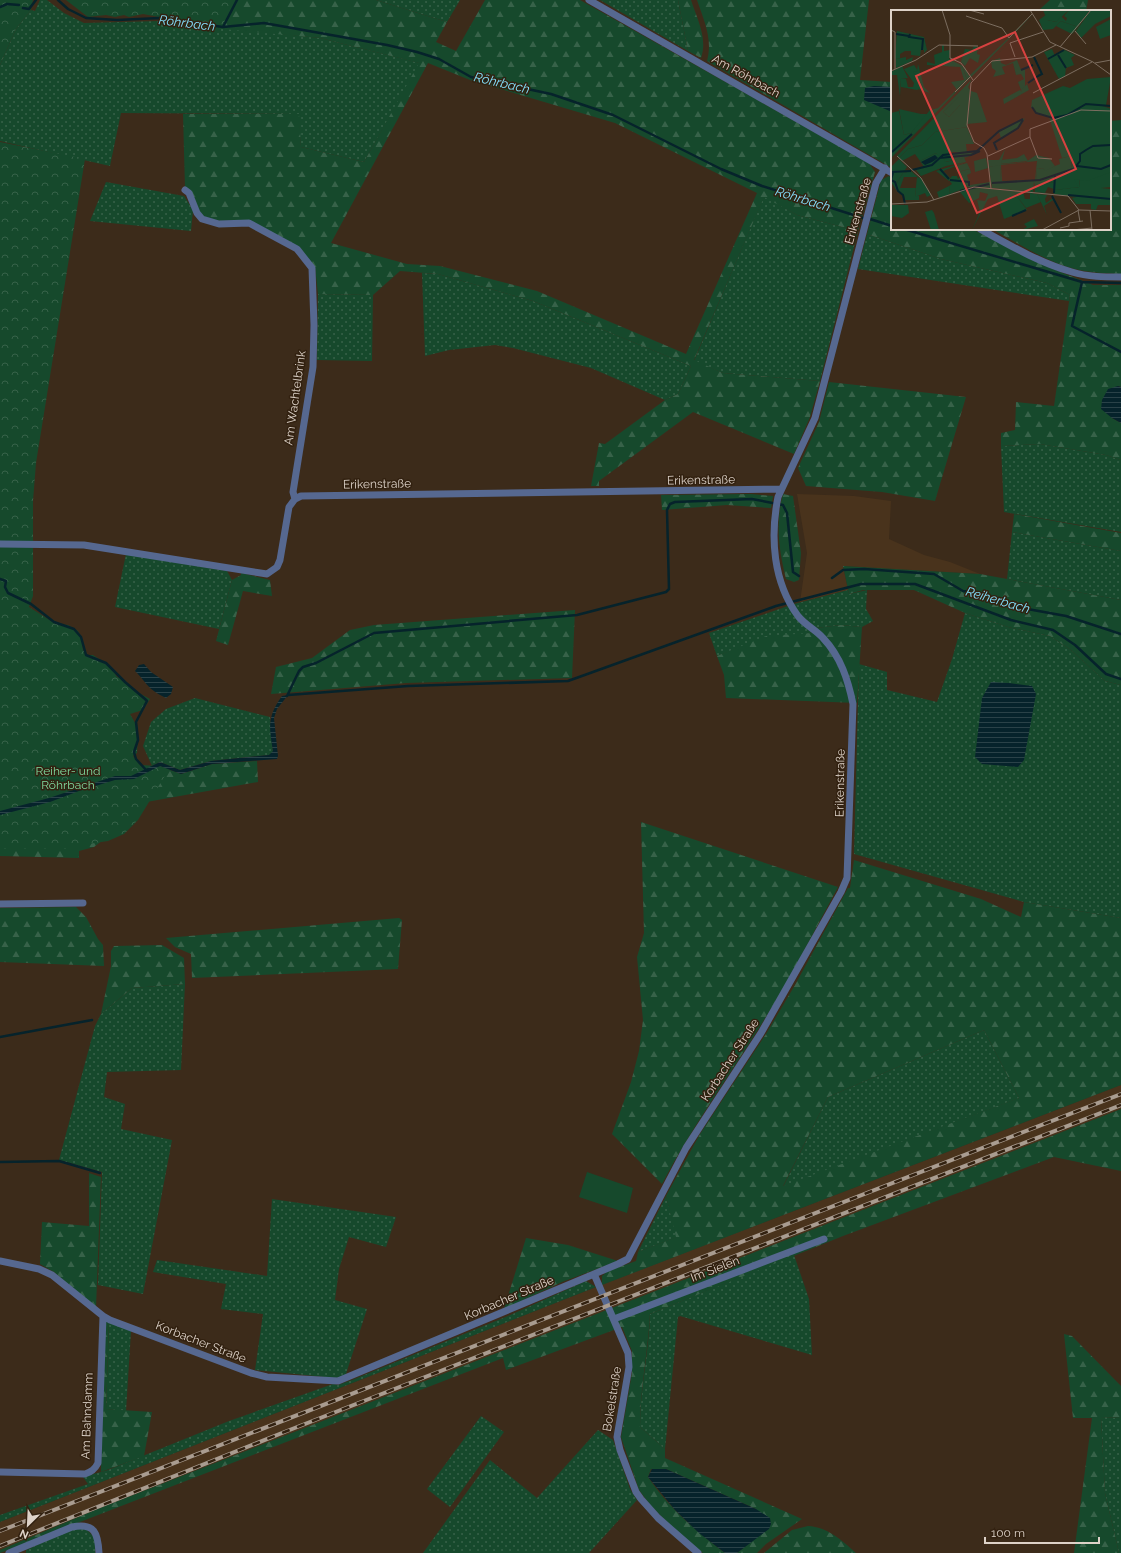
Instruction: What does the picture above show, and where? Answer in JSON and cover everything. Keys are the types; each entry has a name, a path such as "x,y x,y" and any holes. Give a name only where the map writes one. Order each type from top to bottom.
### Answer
{"street":[{"name":"Am Röhrbach","path":"589,0 891,172"},
{"name":"Erikenstraße","path":"844,886 849,850 853,704 845,672 830,646 799,616 788,598 779,578 775,556 775,510 781,489 815,418 876,183 885,168"},
{"name":"Am Wachtelbrink","path":"185,190 189,193 197,213 202,219 219,224 249,223 296,250 312,268 314,325 313,367 293,492 295,499"},
{"path":"982,230 1042,260 1073,272 1100,277 1121,277"},
{"name":"Erikenstraße","path":"295,499 301,496 781,489"},
{"path":"0,544 84,545 267,574 277,567 280,560 289,507 295,499"},
{"name":"Korbacher Straße","path":"0,1261 39,1269 52,1275 102,1316 257,1375 338,1381 623,1262 632,1253 678,1162 761,1033 844,886"},
{"path":"0,904 83,904"},
{"name":"Im Sielen","path":"614,1319 824,1239"},
{"name":"Bokelstraße","path":"594,1274 629,1358 628,1373 617,1437 620,1450 636,1492 641,1499 658,1518 698,1553"},
{"name":"Am Bahndamm","path":"0,1472 84,1474 91,1472 95,1468 98,1463 102,1316"},
{"path":"9,1553 82,1524 94,1530 98,1537 99,1553"}],"shaded area":[{"path":"797,494 854,496 891,501 889,539 924,555 950,562 980,574 843,566 848,590 800,602 807,553"},
{"path":"1121,1085 1121,1109 100,1508 0,1550 0,1522 596,1287"}],"green space":[{"path":"0,0 33,0 31,10 16,29 0,65"},
{"path":"40,0 47,0 64,13 84,23 160,21 320,38 420,63 364,162 301,147 298,114 121,113 110,166 0,141 0,65 16,29 31,10 35,11"},
{"path":"66,0 237,0 222,29 143,14 129,17 124,15 115,17 106,15 88,17"},
{"path":"67,0 376,0 447,22 436,42 456,51 485,0 580,0 869,163 875,172 858,231 797,215 764,197 694,360 723,373 820,381 810,417 794,454 693,412 599,481 599,486 591,486 599,443 605,444 665,400 678,394 691,366 533,301 438,274 400,271 373,295 318,294 315,267 298,247 249,220 220,221 203,217 185,188 183,114 299,114 301,147 364,162 419,63 320,38 222,29 223,26","holes":["428,63 470,80 615,123 757,193 686,354 537,291 440,266 407,264 331,243"]},
{"path":"376,0 460,0 447,22"},
{"path":"600,0 678,0 688,51"},
{"path":"678,0 691,0 701,29 703,51 701,58 688,51"},
{"path":"697,0 869,0 860,80 891,82 891,167 707,61 709,45 705,23"},
{"path":"1050,0 1088,0 1086,10 1039,10"},
{"path":"1121,120 1121,274 1098,273 1064,266 1032,252 994,230 1111,230 1111,121"},
{"name":"Reiher- und Röhrbach","path":"0,142 85,159 36,463 33,501 33,596 29,607 56,624 68,625 78,631 81,637 83,650 88,655 93,655 111,667 117,677 123,679 137,692 150,699 143,710 130,714 138,728 137,753 133,756 140,765 160,766 169,769 138,820 124,834 108,841 88,844 74,849 0,849"},
{"path":"889,176 891,177 891,230 974,230 1043,265 1093,285 1121,285 1121,387 1118,386 1112,418 1121,423 1121,460 1106,455 1040,444 1001,446 1001,433 1015,430 1016,402 1054,406 1070,295 1047,283 941,259 867,234 881,180"},
{"path":"106,182 184,196 193,210 191,231 90,221"},
{"path":"764,196 797,215 858,231 820,381 723,373 694,361"},
{"path":"867,234 941,259 1047,283 1070,295 1069,301 858,269"},
{"path":"422,273 438,274 533,301 691,366 678,394 665,400 591,368 513,348 495,345 449,350 425,356"},
{"path":"318,294 373,295 372,361 317,360"},
{"path":"829,382 966,397 935,501 882,492 806,486 798,468 819,422"},
{"path":"1040,444 1106,455 1121,460 1121,532 1004,512 1001,446"},
{"path":"751,494 773,496 771,508 727,505 662,510 661,495"},
{"path":"783,494 793,496 801,553 799,580 794,582 786,579 781,558 779,516"},
{"path":"1014,514 1121,533 1121,551 1012,532"},
{"path":"1012,532 1121,551 1121,600 1007,579"},
{"path":"126,554 227,571 232,580 219,629 115,607"},
{"path":"843,566 980,574 1121,600 1121,685 1105,681 1071,650 1050,636 1008,627 965,613 914,590 863,590 849,594"},
{"path":"241,573 270,580 272,596 243,591 228,645 216,641 232,580 241,575"},
{"path":"848,590 849,594 867,590 866,609 873,621 862,627 841,625 816,628 800,614 794,604"},
{"path":"788,606 812,633 736,649 717,656 709,633"},
{"path":"575,610 572,678 406,683 271,694 276,667 312,658 350,630 374,625"},
{"path":"965,613 1008,627 1050,636 1071,650 1105,681 1121,685 1121,918 1024,902 854,854 859,664 887,672 887,690 937,702 952,659"},
{"path":"841,625 862,627 857,703 726,698 724,675 717,656 766,636 812,633 816,628"},
{"path":"195,698 270,717 273,752 269,755 211,761 180,770 160,762 152,766 143,746 151,722 166,709"},
{"path":"257,761 258,782 141,803 107,837 94,847 79,851 79,858 0,856 0,815 160,766 181,774 212,764"},
{"path":"641,822 838,887 779,996 696,1125 662,1184 612,1134 631,1082 639,1051 643,1020 637,957 644,933"},
{"path":"854,860 981,899 1021,917 1024,902 1121,918 1121,1085 602,1285 602,1276 608,1271 636,1261 638,1252 676,1237 666,1196 700,1134 766,1034 795,985 848,888 850,888","holes":["984,1030 1019,1098 783,1186 828,1097"]},
{"path":"76,907 86,917 103,945 104,966 0,962 0,908"},
{"path":"399,918 402,920 398,969 192,978 191,954 175,947 166,938"},
{"path":"162,945 184,958 185,984 132,988 101,1014 111,966 111,951 114,946"},
{"path":"185,984 181,1070 107,1072 104,1097 125,1104 121,1129 172,1140 143,1294 98,1285 102,1172 59,1160 95,1026 101,1014 132,988"},
{"path":"984,1030 1019,1098 783,1187 828,1097"},
{"path":"1121,1109 1121,1171 1054,1157 843,1236 650,1314 641,1399 640,1427 665,1449 665,1458 802,1519 766,1544 757,1553 737,1553 749,1543 756,1509 666,1469 651,1469 648,1477 664,1498 693,1527 725,1553 703,1553 676,1531 651,1506 639,1490 621,1437 632,1373 632,1351 622,1327 506,1370 503,1358 0,1553 0,1550 100,1508"},
{"path":"587,1172 633,1188 627,1213 579,1197"},
{"path":"89,1173 101,1177 96,1308 54,1272 40,1264 42,1222 89,1226"},
{"path":"666,1196 677,1237 638,1252"},
{"path":"272,1199 396,1217 386,1247 349,1237 339,1269 335,1300 367,1309 345,1377 335,1378 255,1370 263,1314 221,1309 226,1284 153,1272 157,1260 267,1276"},
{"path":"526,1238 568,1245 618,1261 562,1282 504,1309"},
{"path":"794,1255 809,1299 812,1355 680,1316 678,1317 665,1449 640,1427 641,1399 650,1314"},
{"path":"586,1281 596,1287 0,1522 0,1515 88,1484 83,1477 108,1470 229,1421 333,1384 338,1385 352,1380 508,1316"},
{"path":"103,1320 109,1322 106,1409 152,1412 144,1456 101,1472"},
{"path":"109,1322 131,1331 126,1411 106,1409"},
{"path":"1064,1334 1072,1336 1121,1386 1121,1418 1101,1417 1105,1493 1119,1553 1074,1553 1092,1418 1073,1418"},
{"path":"481,1416 504,1432 450,1507 427,1489"},
{"path":"1101,1417 1121,1418 1121,1553 1119,1553 1105,1493"},
{"path":"598,1430 613,1440 630,1489 637,1500 589,1553 423,1553 490,1460 537,1498"},
{"path":"808,1526 822,1529 834,1535 856,1553 764,1553 792,1530"},
{"path":"81,1528 87,1530 95,1538 95,1553 26,1553 26,1550 72,1529"}],"water":[{"path":"874,86 891,87 891,112 864,100 865,88"},
{"path":"1118,386 1121,387 1121,423 1101,409 1102,400 1108,389"},
{"path":"144,664 151,672 173,687 171,694 166,698 151,689 135,671 139,665"},
{"path":"991,682 1032,686 1036,694 1024,760 1018,767 982,764 975,757 982,698"},
{"path":"288,695 277,709 274,718 278,756 277,759 212,764 181,774 160,766 134,779 115,780 50,802 0,815 0,811 49,798 115,776 131,776 160,762 180,770 211,761 269,755 273,751 270,722 277,703 282,696"},
{"path":"652,1469 666,1469 756,1509 770,1518 771,1524 769,1529 737,1553 725,1553 699,1533 675,1510 648,1477"}],"waterway":[{"name":"Röhrbach","path":"23,8 29,9 36,0"},
{"name":"Röhrbach","path":"58,0 68,9 86,18 117,20 160,18 223,27 264,23 387,45 417,52 439,59 471,77 551,94 613,115 721,169 762,186 863,218"},
{"path":"223,27 237,0"},
{"name":"Röhrbach","path":"0,7 7,4 19,5"},
{"name":"Röhrbach","path":"870,219 891,226"},
{"name":"Röhrbach","path":"907,230 1082,282 1121,283"},
{"name":"Röhrbach","path":"1082,282 1072,326 1121,352"},
{"path":"287,696 299,671 303,667 316,663 374,633 577,615 666,592 669,589 667,510 670,504 675,502 752,499 783,505 787,513 793,572 799,576"},
{"name":"Reiherbach","path":"832,578 843,570 864,569 934,574 963,591 980,593 1022,608 1066,616 1121,634"},
{"path":"0,579 6,581 5,587 8,593 31,604 54,622 74,629 81,637 86,655 106,663 147,701 136,722 138,740 134,752 136,759 147,771"},
{"path":"288,695 408,686 568,681 776,606 861,584 915,584 1011,620 1053,630 1075,645 1106,674 1121,679"},
{"path":"0,1037 92,1020"},
{"path":"0,1162 59,1161 100,1173"}],"railway":[{"path":"0,1531 1121,1094"},
{"path":"0,1546 287,1431 1121,1105"}]}
